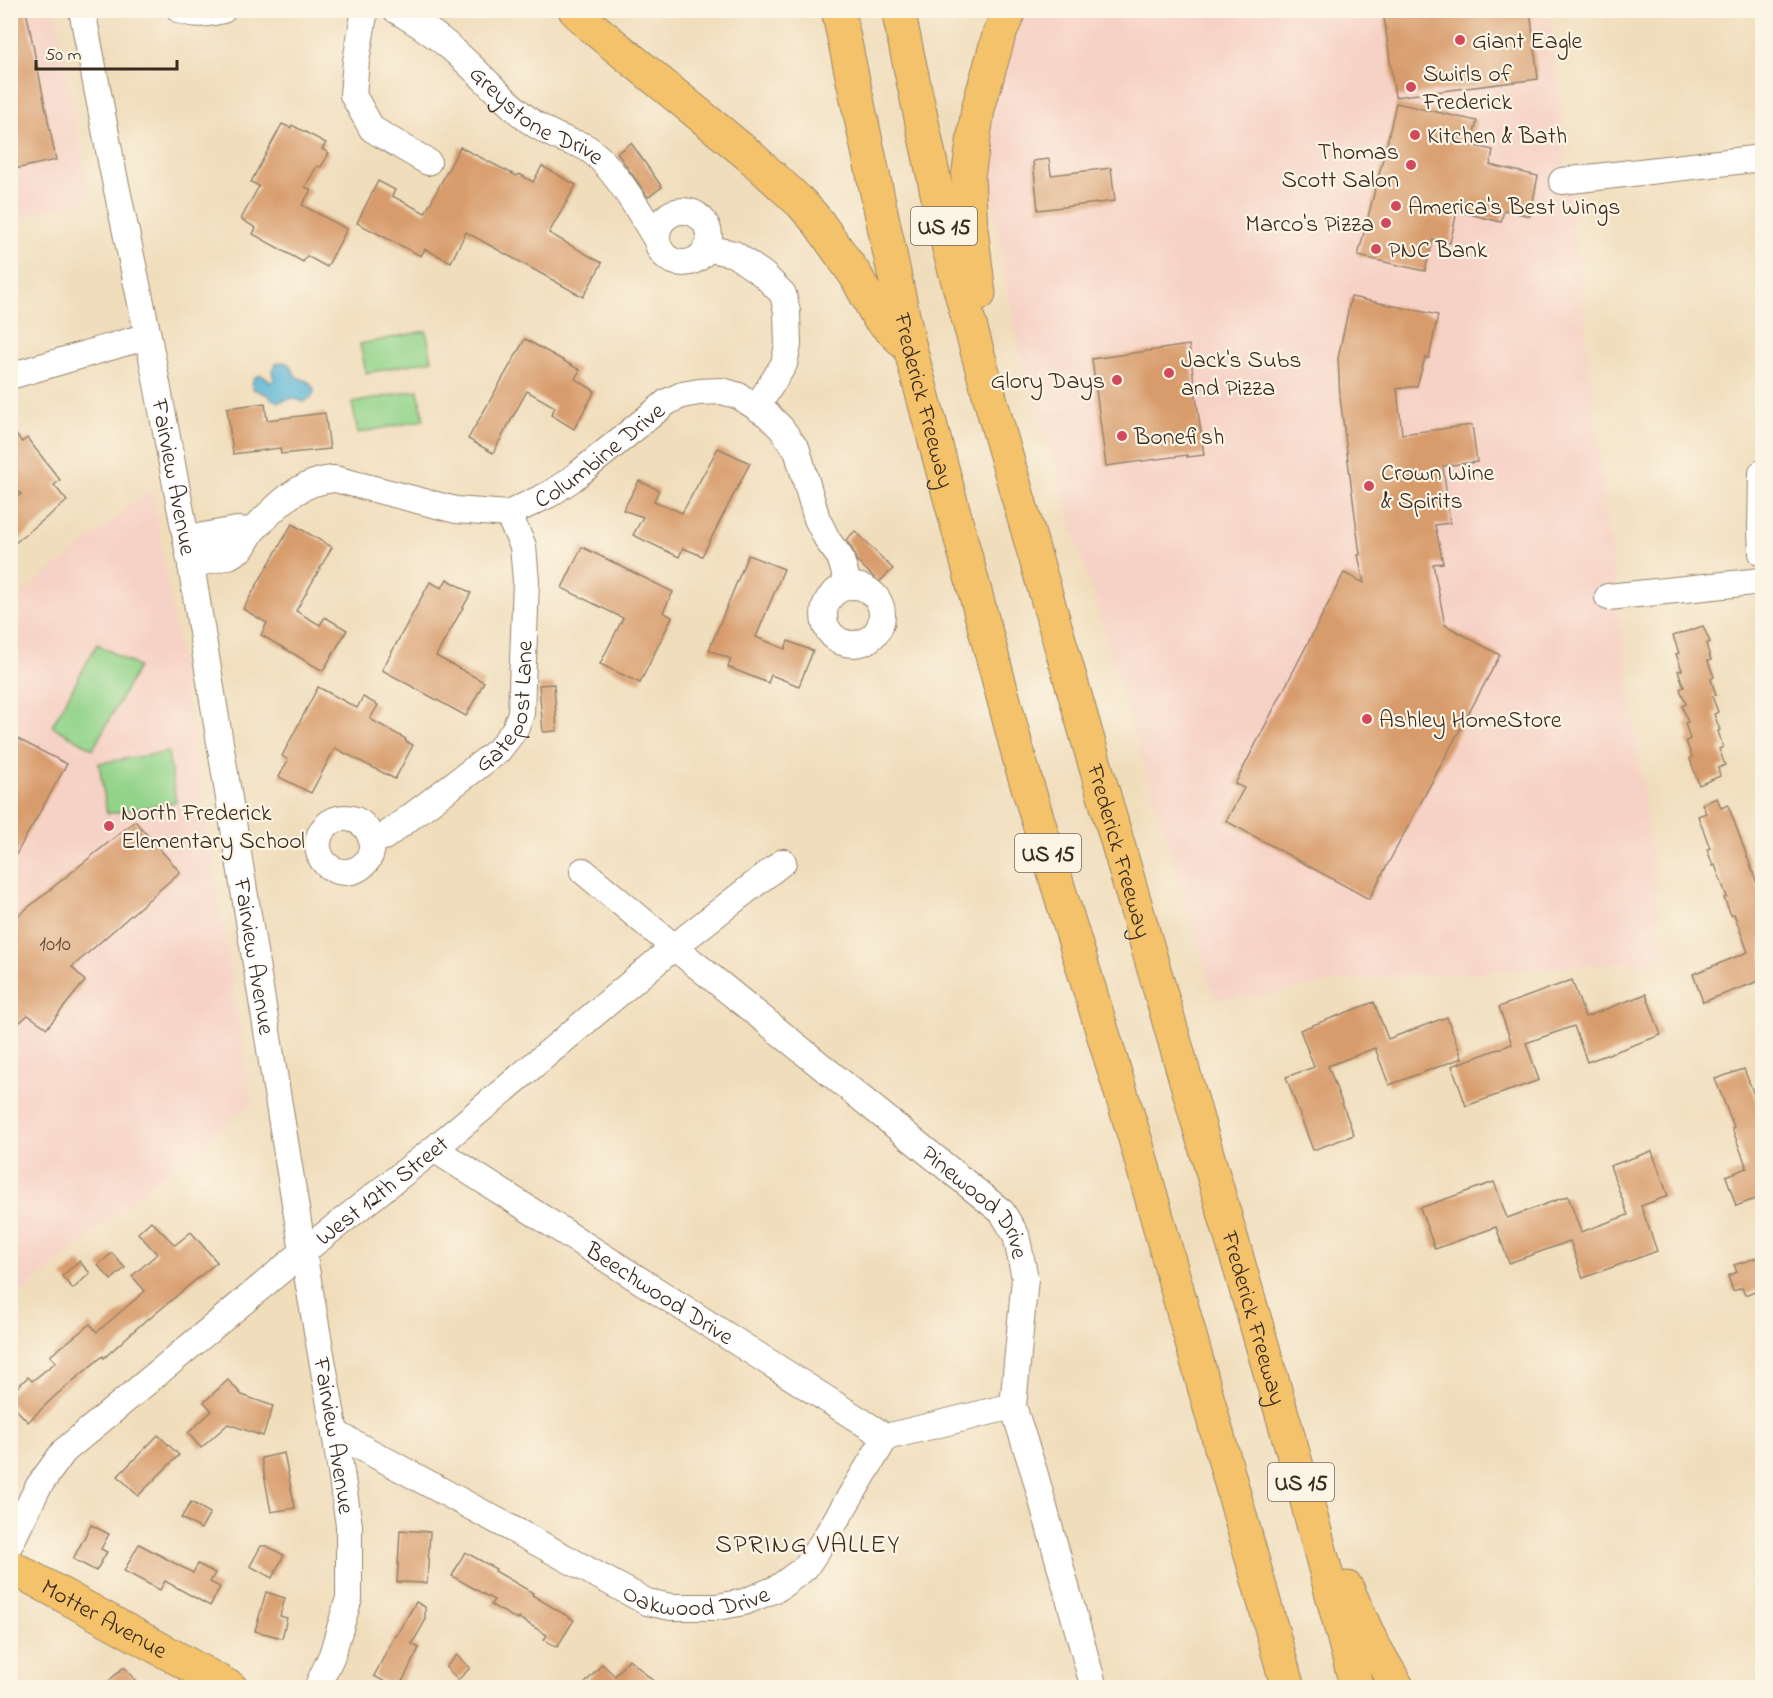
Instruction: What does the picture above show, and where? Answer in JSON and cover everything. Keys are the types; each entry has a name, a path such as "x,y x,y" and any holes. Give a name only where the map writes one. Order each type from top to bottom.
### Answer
{"main road":[{"path":"575,10 592,27 750,156 801,203 818,222 856,276 878,317 910,348"},
{"name":"Frederick Freeway","path":"838,10 910,348 1022,768 1136,1142 1288,1688"},
{"name":"Frederick Freeway","path":"898,10 949,249 1001,438 1305,1494 1358,1688"},
{"path":"1001,438 974,264 968,177 978,109 999,35 1010,10"},
{"path":"1305,1494 1372,1643 1398,1688"},
{"name":"Motter Avenue","path":"10,1566 231,1688"}],"street":[{"name":"Fairview Avenue","path":"82,10 148,336 191,565 349,1525 349,1598 332,1655 316,1688"},
{"path":"180,10 193,15 204,15 223,10"},
{"path":"365,10 353,95 372,129 428,162"},
{"name":"Greystone Drive","path":"396,10 452,49 526,118 548,132 592,152 613,173 638,209 663,255 678,263 686,263 694,261 702,255 706,248"},
{"path":"1563,181 1762,158"},
{"path":"656,239 657,230 667,216 675,212 692,212 705,223 708,231 706,248 734,254 764,275 783,294 787,312 788,345 784,364 757,407"},
{"path":"10,376 148,336"},
{"name":"Columbine Drive","path":"191,565 229,556 242,548 252,531 274,509 306,485 325,480 335,479 456,510 508,514 550,494 572,479 667,402 682,395 713,390 739,396 757,407 781,428 797,450 817,519 828,541 840,557 849,586"},
{"path":"1762,473 1762,553"},
{"name":"Gatepost Lane","path":"372,839 384,837 498,751 515,729 521,713 526,580 523,546 508,514"},
{"path":"186,538 237,530 252,531"},
{"path":"1608,597 1762,581"},
{"name":"West 12th Street","path":"10,1544 38,1487 64,1451 303,1252 434,1149 674,947 783,862"},
{"name":"Pinewood Drive","path":"583,871 1002,1212 1016,1235 1025,1278 1013,1406 1035,1475 1094,1688"},
{"name":"Beechwood Drive","path":"434,1149 886,1437"},
{"path":"886,1437 1013,1406"},
{"name":"Oakwood Drive","path":"335,1433 647,1602 671,1607 717,1607 744,1602 778,1588 805,1568 886,1437"}],"shaded area":[{"path":"11,11 55,11 91,199 11,219"},
{"path":"1027,11 1550,11 1607,522 1666,961 1344,980 1254,997 1214,998 1018,345 986,165 997,96 1020,24"},
{"name":"North Frederick Elementary School","path":"152,488 252,1103 11,1301 11,603"}],"green space":[{"path":"426,331 432,360 366,373 360,344"},
{"path":"418,390 424,420 358,433 352,403"},
{"path":"97,644 138,667 93,749 52,726"},
{"path":"168,752 176,802 107,814 99,763"}],"water":[{"path":"283,362 290,365 296,377 313,387 313,395 303,402 294,398 278,402 253,389 254,378 260,375 267,378 270,383 274,380 272,370 276,364"}],"building":[{"path":"10,10 26,10 56,160 10,170"},
{"name":"Giant Eagle","path":"1383,10 1530,10 1538,79 1395,97"},
{"path":"1396,103 1477,121 1471,145 1493,150 1490,165 1538,176 1530,216 1504,210 1501,222 1457,211 1450,243 1433,239 1425,271 1358,256"},
{"path":"282,124 291,128 292,125 326,143 322,149 329,153 321,167 317,166 305,187 311,190 302,205 347,229 327,267 307,256 303,262 253,234 256,228 241,219 259,186 251,182"},
{"path":"631,143 662,187 648,197 617,153"},
{"path":"460,147 533,182 542,166 576,185 549,233 602,263 583,297 466,232 451,262 425,249 421,256 357,223 378,181 395,190 392,196 425,213"},
{"path":"1049,159 1051,175 1111,168 1115,201 1038,210 1033,161"},
{"name":"Ashley HomeStore","path":"1351,297 1438,315 1429,358 1425,358 1417,386 1397,389 1402,434 1472,425 1477,462 1443,466 1450,523 1435,525 1443,563 1433,564 1445,625 1500,655 1369,899 1226,821 1244,788 1235,784 1344,573 1364,583 1358,555 1360,555 1340,397 1338,358"},
{"path":"525,339 580,370 575,379 595,391 574,429 551,415 555,407 527,391 493,453 468,439"},
{"path":"1189,345 1204,455 1187,457 1187,455 1106,466 1092,359"},
{"path":"265,403 267,420 325,413 330,449 281,454 280,448 233,454 227,408"},
{"path":"10,427 22,442 27,438 60,480 54,485 67,501 10,547 10,502 21,494 10,481"},
{"path":"718,448 750,463 702,556 683,548 679,557 633,535 643,517 623,510 639,481 659,490 654,501 682,513"},
{"path":"292,524 332,547 296,611 320,625 325,617 347,630 323,671 261,635 267,623 243,609"},
{"path":"855,531 893,569 879,582 856,560 846,540"},
{"path":"582,547 673,592 663,612 672,617 640,683 600,664 623,618 562,588"},
{"path":"748,555 784,569 756,637 785,649 788,641 813,651 799,686 771,675 768,683 728,667 731,659 709,650"},
{"path":"447,579 471,593 436,656 484,682 466,716 382,670 430,582 442,588"},
{"path":"1703,626 1710,642 1706,644 1711,660 1708,661 1714,677 1711,679 1716,695 1712,696 1718,712 1714,714 1723,747 1719,749 1725,765 1718,768 1720,776 1699,785 1686,741 1690,739 1685,723 1688,722 1682,706 1686,704 1680,689 1684,687 1678,671 1682,670 1673,636"},
{"path":"554,684 557,731 543,732 539,685"},
{"path":"318,687 357,708 363,697 378,705 370,719 413,745 395,779 335,748 311,793 279,777 288,760 282,756"},
{"name":"North Frederick Elementary School","path":"10,735 67,764 10,865"},
{"path":"1717,798 1721,808 1728,805 1762,897 1762,985 1759,981 1703,1002 1693,974 1748,952 1734,914 1731,915 1724,898 1727,897 1715,865 1713,866 1707,849 1710,848 1698,816 1706,813 1702,804"},
{"name":"North Frederick Elementary School","path":"135,821 180,872 72,967 85,981 47,1028 28,1015 10,1031 10,922"},
{"path":"1572,980 1585,1017 1646,994 1661,1035 1587,1062 1574,1026 1526,1043 1539,1080 1466,1106 1452,1066 1512,1044 1499,1007"},
{"path":"1374,1002 1388,1039 1447,1017 1462,1058 1389,1085 1375,1048 1328,1066 1354,1135 1313,1150 1286,1077 1314,1067 1300,1030"},
{"path":"1744,1069 1762,1115 1762,1204 1758,1198 1736,1206 1726,1176 1747,1168 1715,1079"},
{"path":"1652,1151 1668,1196 1641,1206 1657,1251 1583,1278 1570,1241 1509,1263 1496,1227 1435,1249 1420,1208 1494,1182 1507,1218 1568,1196 1581,1232 1628,1215 1610,1166"},
{"path":"151,1221 175,1245 191,1232 217,1262 148,1318 104,1358 103,1356 56,1395 28,1422 10,1403 10,1394 28,1377 32,1381 56,1362 50,1356 90,1324 97,1332 145,1291 132,1276 157,1254 138,1233"},
{"path":"112,1253 125,1268 111,1280 98,1265"},
{"path":"1762,1256 1762,1288 1745,1295 1742,1288 1733,1291 1728,1276 1737,1272 1734,1265"},
{"path":"79,1261 90,1273 73,1289 62,1276"},
{"path":"228,1380 242,1395 273,1406 263,1436 228,1424 201,1448 188,1433 212,1411 204,1402"},
{"path":"158,1435 179,1455 138,1496 118,1476"},
{"path":"284,1453 295,1508 271,1512 261,1458"},
{"path":"191,1502 210,1513 201,1529 181,1518"},
{"path":"91,1525 109,1534 101,1549 107,1552 96,1571 73,1559"},
{"path":"400,1530 430,1532 427,1583 397,1582"},
{"path":"139,1544 193,1573 198,1564 215,1573 210,1582 220,1587 210,1606 165,1581 160,1590 124,1571"},
{"path":"261,1546 267,1546 284,1555 272,1578 250,1566"},
{"path":"465,1552 496,1569 495,1571 574,1620 557,1647 544,1640 547,1635 491,1605 494,1600 452,1576"},
{"path":"266,1592 285,1598 280,1616 287,1618 282,1638 255,1631"},
{"path":"416,1602 425,1607 425,1621 412,1644 419,1648 399,1688 396,1688 374,1676 395,1635"},
{"path":"457,1655 470,1668 458,1680 446,1667"},
{"path":"629,1659 661,1688 581,1688 602,1664 615,1676"},
{"path":"124,1667 142,1688 101,1688"}],"place":[{"name":"Giant Eagle","path":"1460,40"},
{"name":"Swirls of Frederick","path":"1411,87"},
{"name":"Kitchen & Bath","path":"1415,135"},
{"name":"Thomas Scott Salon","path":"1411,165"},
{"name":"America's Best Wings","path":"1396,206"},
{"name":"Marco's Pizza","path":"1386,223"},
{"name":"PNC Bank","path":"1376,249"},
{"name":"Jack's Subs and Pizza","path":"1169,373"},
{"name":"Glory Days","path":"1117,380"},
{"name":"Bonefish","path":"1122,436"},
{"name":"Crown Wine & Spirits","path":"1369,486"},
{"name":"Ashley HomeStore","path":"1367,719"},
{"name":"North Frederick Elementary School","path":"109,826"}],"district":[{"name":"SPRING VALLEY","path":"808,1543"}]}
